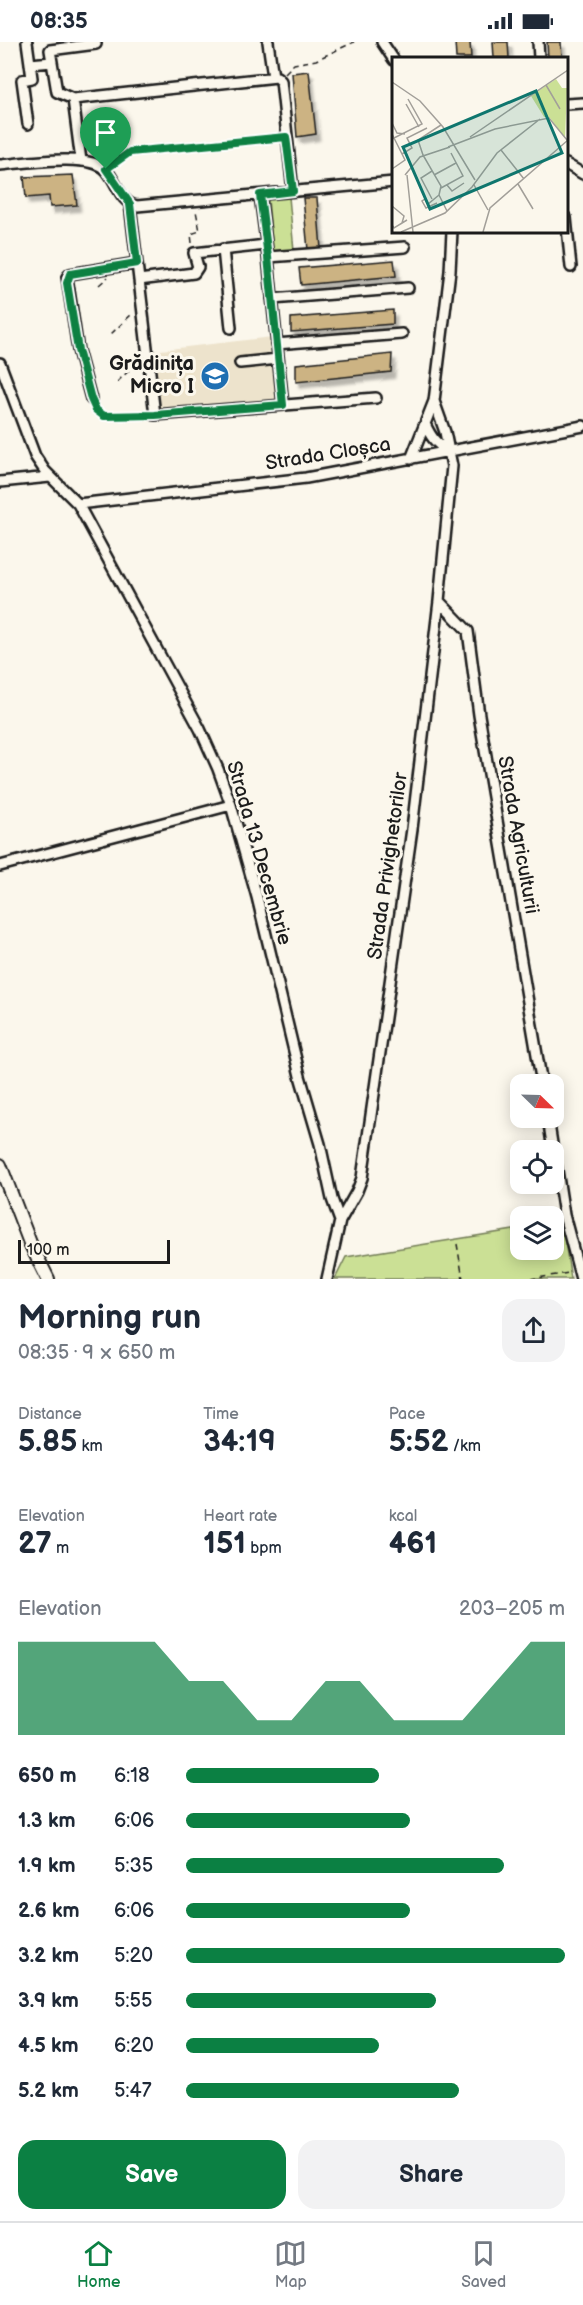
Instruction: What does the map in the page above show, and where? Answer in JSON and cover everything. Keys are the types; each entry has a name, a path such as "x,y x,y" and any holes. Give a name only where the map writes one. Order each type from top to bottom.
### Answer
{"main road":[{"path":"0,1165 30,1243 48,1279"}],"street":[{"path":"27,42 32,78 22,80 28,124"},
{"path":"95,42 96,44 50,50 57,92 73,99 276,77"},
{"path":"268,42 276,77 293,191"},
{"path":"382,42 392,57"},
{"path":"538,42 539,57"},
{"path":"30,64 52,62"},
{"path":"73,99 81,160"},
{"path":"568,104 583,103"},
{"path":"0,165 81,160 95,163 106,169 130,204 155,415 376,398"},
{"path":"568,165 583,174"},
{"path":"130,204 145,206 392,182"},
{"path":"260,195 283,405"},
{"path":"568,230 571,267"},
{"path":"411,459 434,401 450,271 452,232"},
{"path":"139,280 194,273 198,267 194,253 266,245"},
{"path":"268,257 405,247"},
{"path":"223,249 231,328"},
{"path":"91,399 78,350 67,277 70,274 137,263"},
{"path":"272,299 408,288"},
{"path":"276,344 402,334"},
{"path":"240,363 278,359"},
{"name":"Strada 13 Decembrie","path":"0,363 35,456 50,477 78,504 200,729 218,768 257,897 300,1076 320,1144 332,1199 340,1221"},
{"name":"Strada Privighetorilor","path":"327,1279 340,1221 362,1178 412,829 439,602 452,466 445,432 434,401"},
{"path":"425,424 436,444 448,451"},
{"name":"Strada Cloșca","path":"78,504 306,478 583,426"},
{"path":"0,482 50,477"},
{"name":"Strada Agriculturii","path":"439,602 468,631 479,715 540,1074"},
{"path":"0,866 231,805"},
{"path":"561,1194 581,1279"}],"path":[{"path":"276,77 294,64 316,60 354,42"},
{"path":"106,169 130,152 286,137"},
{"path":"194,201 200,231 191,234 194,253"},
{"path":"111,334 142,304"},
{"path":"117,382 148,352"},
{"path":"91,399 96,410 104,416 155,415"},
{"path":"457,1244 463,1279"},
{"path":"530,1279 570,1272"}],"shaded area":[{"name":"Grădinița Micro I","path":"272,337 279,402 158,410 152,351"}],"green space":[{"path":"289,197 294,251 273,253 268,199"},
{"path":"510,1231 510,1260 564,1260 564,1236 571,1279 335,1279 346,1257"}],"building":[{"path":"455,42 470,42 471,57 456,57"},
{"path":"493,42 508,42 509,57 494,57"},
{"path":"547,42 561,42 562,57 548,57"},
{"path":"309,71 316,134 297,137 292,73"},
{"path":"73,175 77,205 50,207 49,196 26,198 24,177"},
{"path":"303,198 317,198 321,249 308,250"},
{"path":"394,260 396,276 301,285 299,268"},
{"path":"393,310 393,324 291,332 291,318"},
{"path":"392,354 391,372 296,382 296,364"}],"place":[{"name":"Grădinița Micro I","path":"215,376"}],"route":[{"path":"286,137 293,191 260,195 283,405 121,417 104,416 96,410 78,350 67,277 70,274 137,263 130,204 106,169 130,152 286,137"}]}
